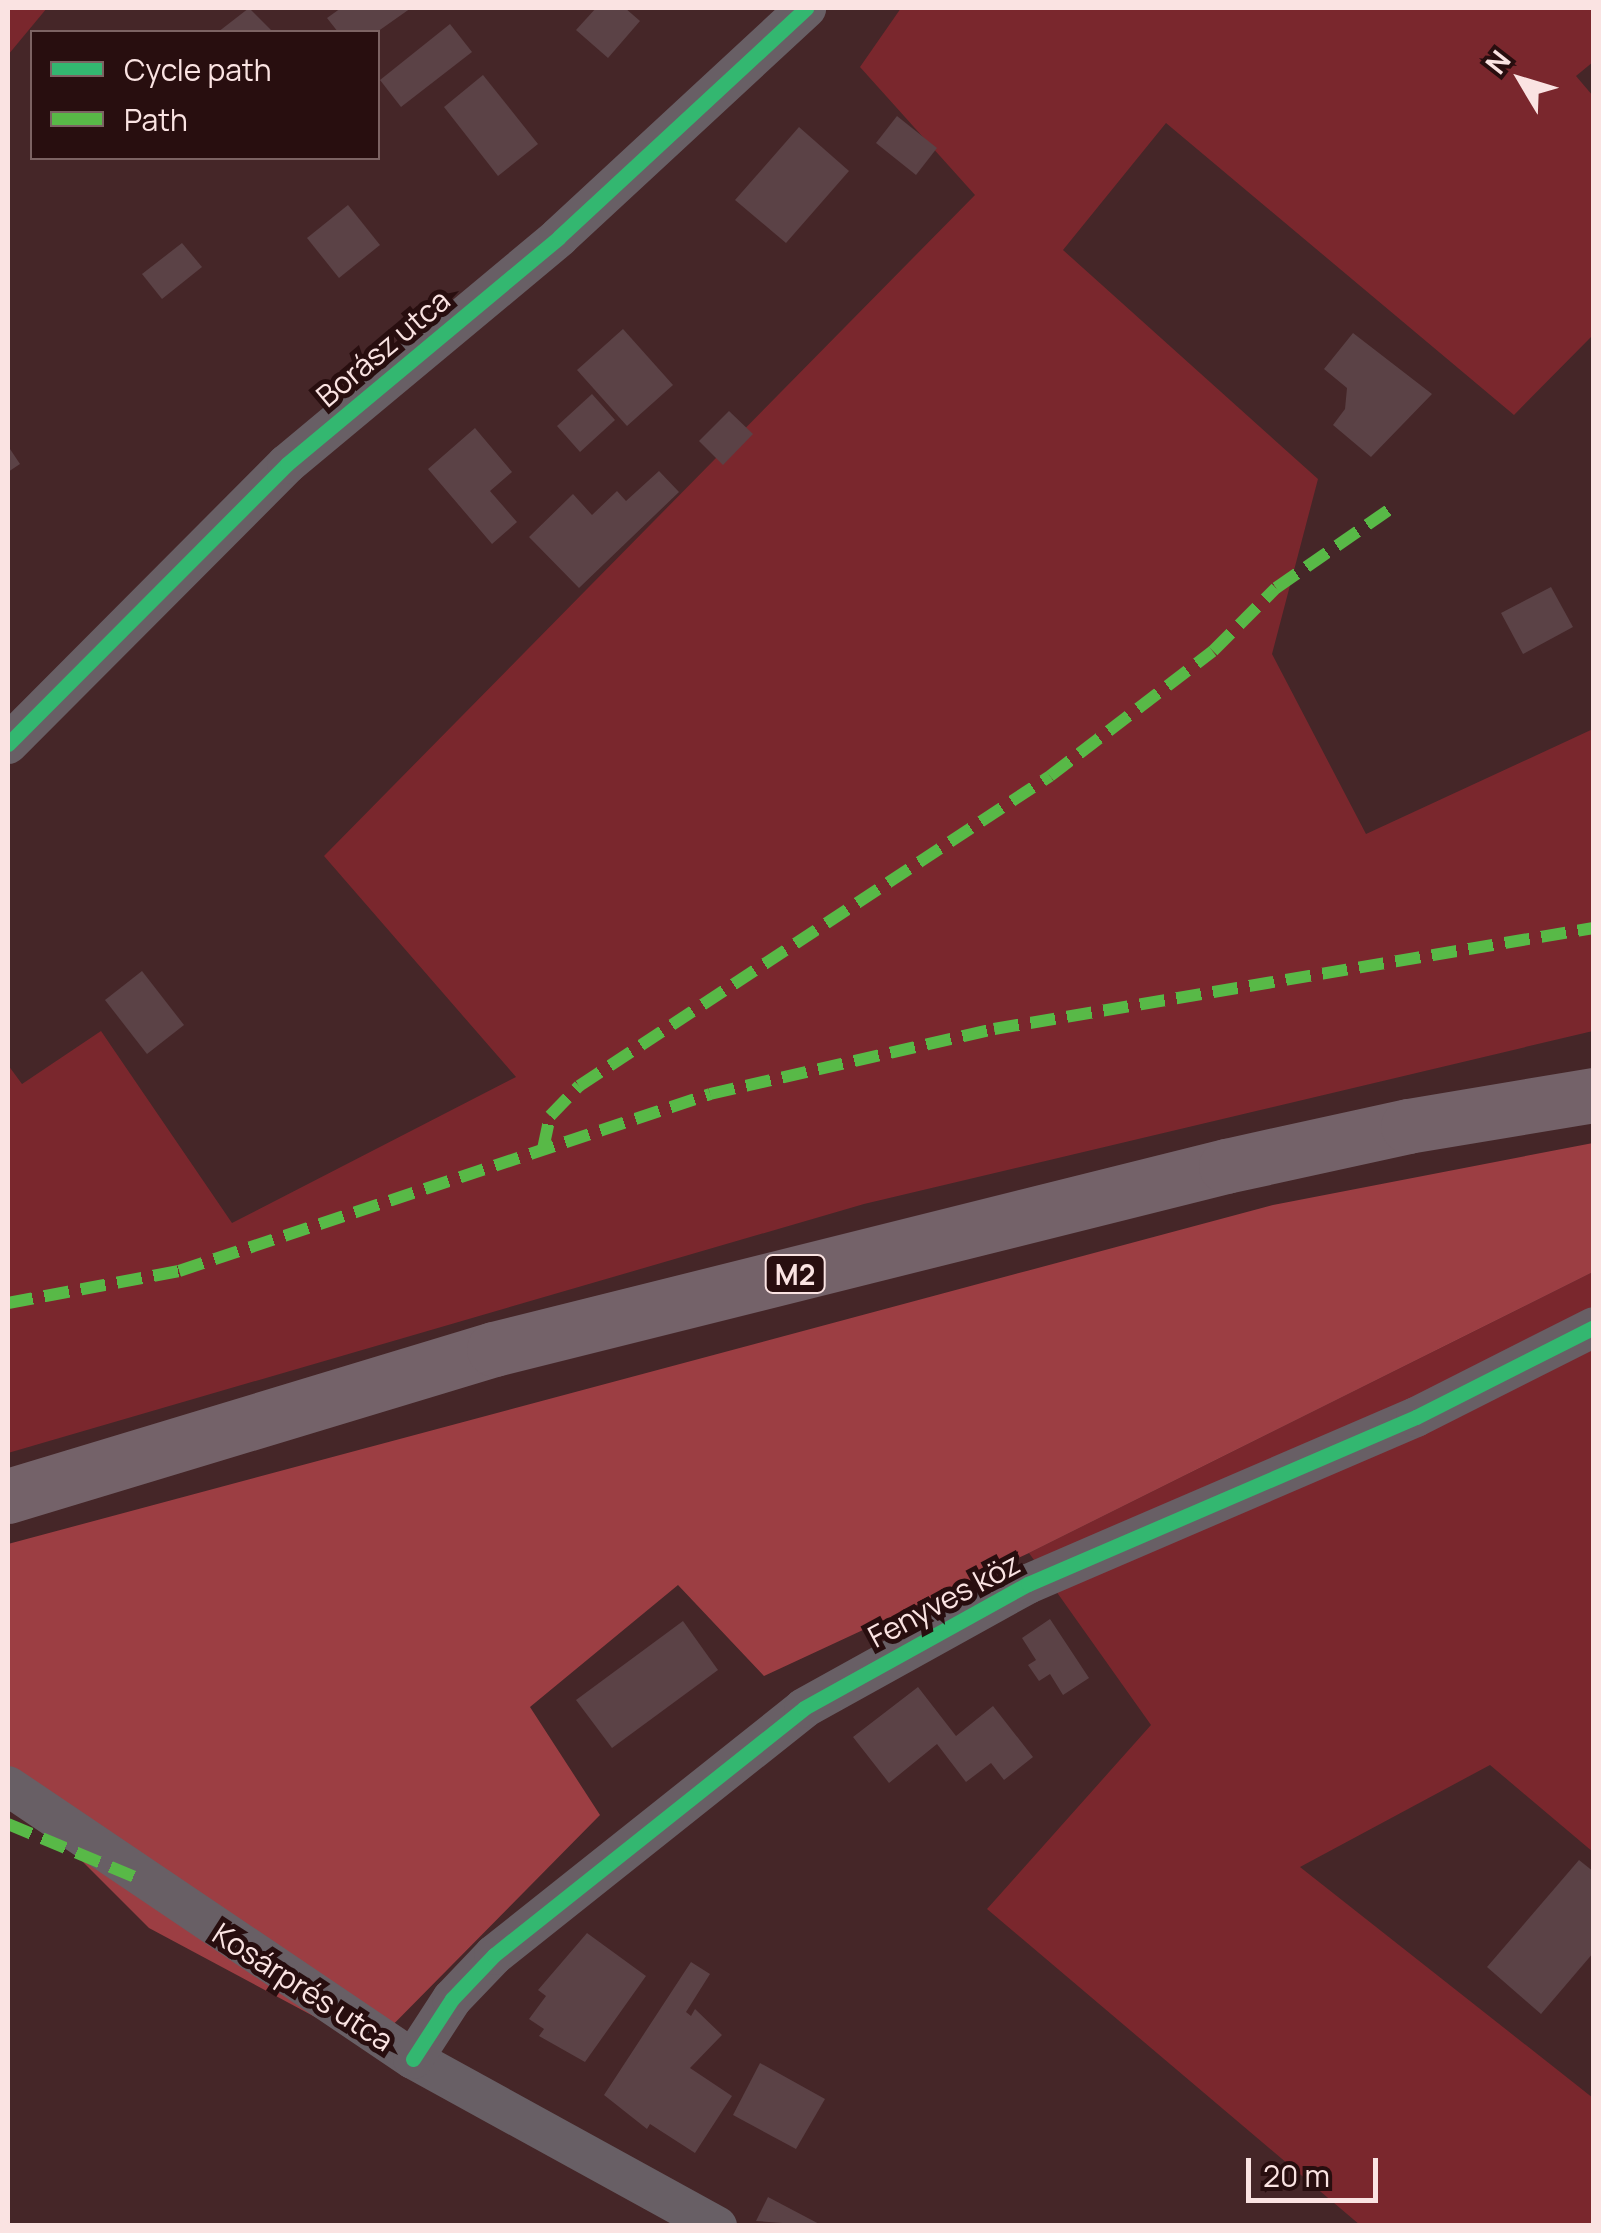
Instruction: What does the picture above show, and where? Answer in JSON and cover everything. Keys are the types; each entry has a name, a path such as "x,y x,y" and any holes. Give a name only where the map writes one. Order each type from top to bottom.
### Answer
{"highway":[{"name":"M2","path":"8,1496 532,1340 1226,1166 1408,1126 1594,1096"}],"street":[{"name":"Borász utca","path":"8,744 288,464 558,237 806,8"},
{"name":"Fenyves köz","path":"413,2059 452,1999 494,1956 804,1708 1028,1584 1416,1417 1594,1327"},
{"name":"Kosárprés utca","path":"8,1786 413,2059 717,2226"}],"shaded area":[{"path":"8,8 47,8 8,55"},
{"path":"901,8 1593,8 1593,62 1576,76 1593,96 1593,335 1514,415 1166,123 1063,250 1318,479 1272,654 1366,834 1593,729 1593,1031 864,1204 8,1453 8,1065 22,1084 101,1031 232,1223 516,1077 324,856 975,195 860,67"},
{"path":"1593,1143 1593,1272 1029,1553 764,1676 678,1585 530,1707 600,1815 371,2047 149,1928 8,1787 8,1544 1273,1205"},
{"path":"1593,1272 1593,1852 1490,1765 1300,1867 1593,2098 1593,2225 1360,2225 987,1909 1151,1725 1029,1553"}],"building":[{"path":"249,8 271,30 221,30"},
{"path":"341,8 411,8 380,30 336,30 327,18"},
{"path":"596,8 625,8 640,21 608,58 576,30"},
{"path":"450,24 472,52 401,107 380,80"},
{"path":"483,75 538,144 498,176 444,107"},
{"path":"897,116 937,148 916,175 876,143"},
{"path":"799,127 849,171 786,243 735,200"},
{"path":"348,205 380,245 339,278 307,238"},
{"path":"182,243 202,267 162,299 142,274"},
{"path":"623,329 673,385 627,426 577,370"},
{"path":"1353,333 1432,394 1371,457 1333,425 1345,409 1347,388 1324,369"},
{"path":"592,394 615,420 580,452 557,426"},
{"path":"729,411 753,434 723,465 699,441"},
{"path":"475,428 512,472 490,491 517,522 492,544 428,469"},
{"path":"8,446 20,464 8,472"},
{"path":"659,471 679,492 579,588 529,537 573,494 592,515 617,491 626,501"},
{"path":"1551,587 1573,627 1523,654 1501,613"},
{"path":"142,971 184,1025 147,1054 105,1000"},
{"path":"1050,1619 1089,1678 1063,1695 1050,1674 1039,1681 1028,1665 1036,1660 1022,1638"},
{"path":"683,1621 718,1670 612,1748 576,1700"},
{"path":"918,1687 956,1736 993,1706 1033,1757 1004,1780 991,1763 966,1782 937,1744 889,1783 853,1737"},
{"path":"1579,1860 1594,1872 1594,1952 1541,2014 1487,1967"},
{"path":"587,1933 646,1976 585,2062 539,2036 544,2029 529,2019 546,1996 538,1990"},
{"path":"691,1962 710,1974 686,2012 691,2016 695,2009 722,2035 690,2068 732,2096 695,2153 650,2124 647,2129 604,2095"},
{"path":"760,2063 825,2099 796,2149 733,2115"},
{"path":"768,2197 823,2226 756,2221"}],"marked path":[{"path":"543,1149 550,1116 579,1086 1050,776 1213,651 1276,588 1390,509"},
{"path":"8,1303 179,1271 710,1094 994,1029 1594,928"},
{"path":"8,1824 137,1878"}],"cycle path":[{"path":"8,744 287,464 559,237 806,8"},
{"path":"413,2059 452,1999 494,1955 804,1708 1028,1584 1416,1417 1594,1327"}]}
